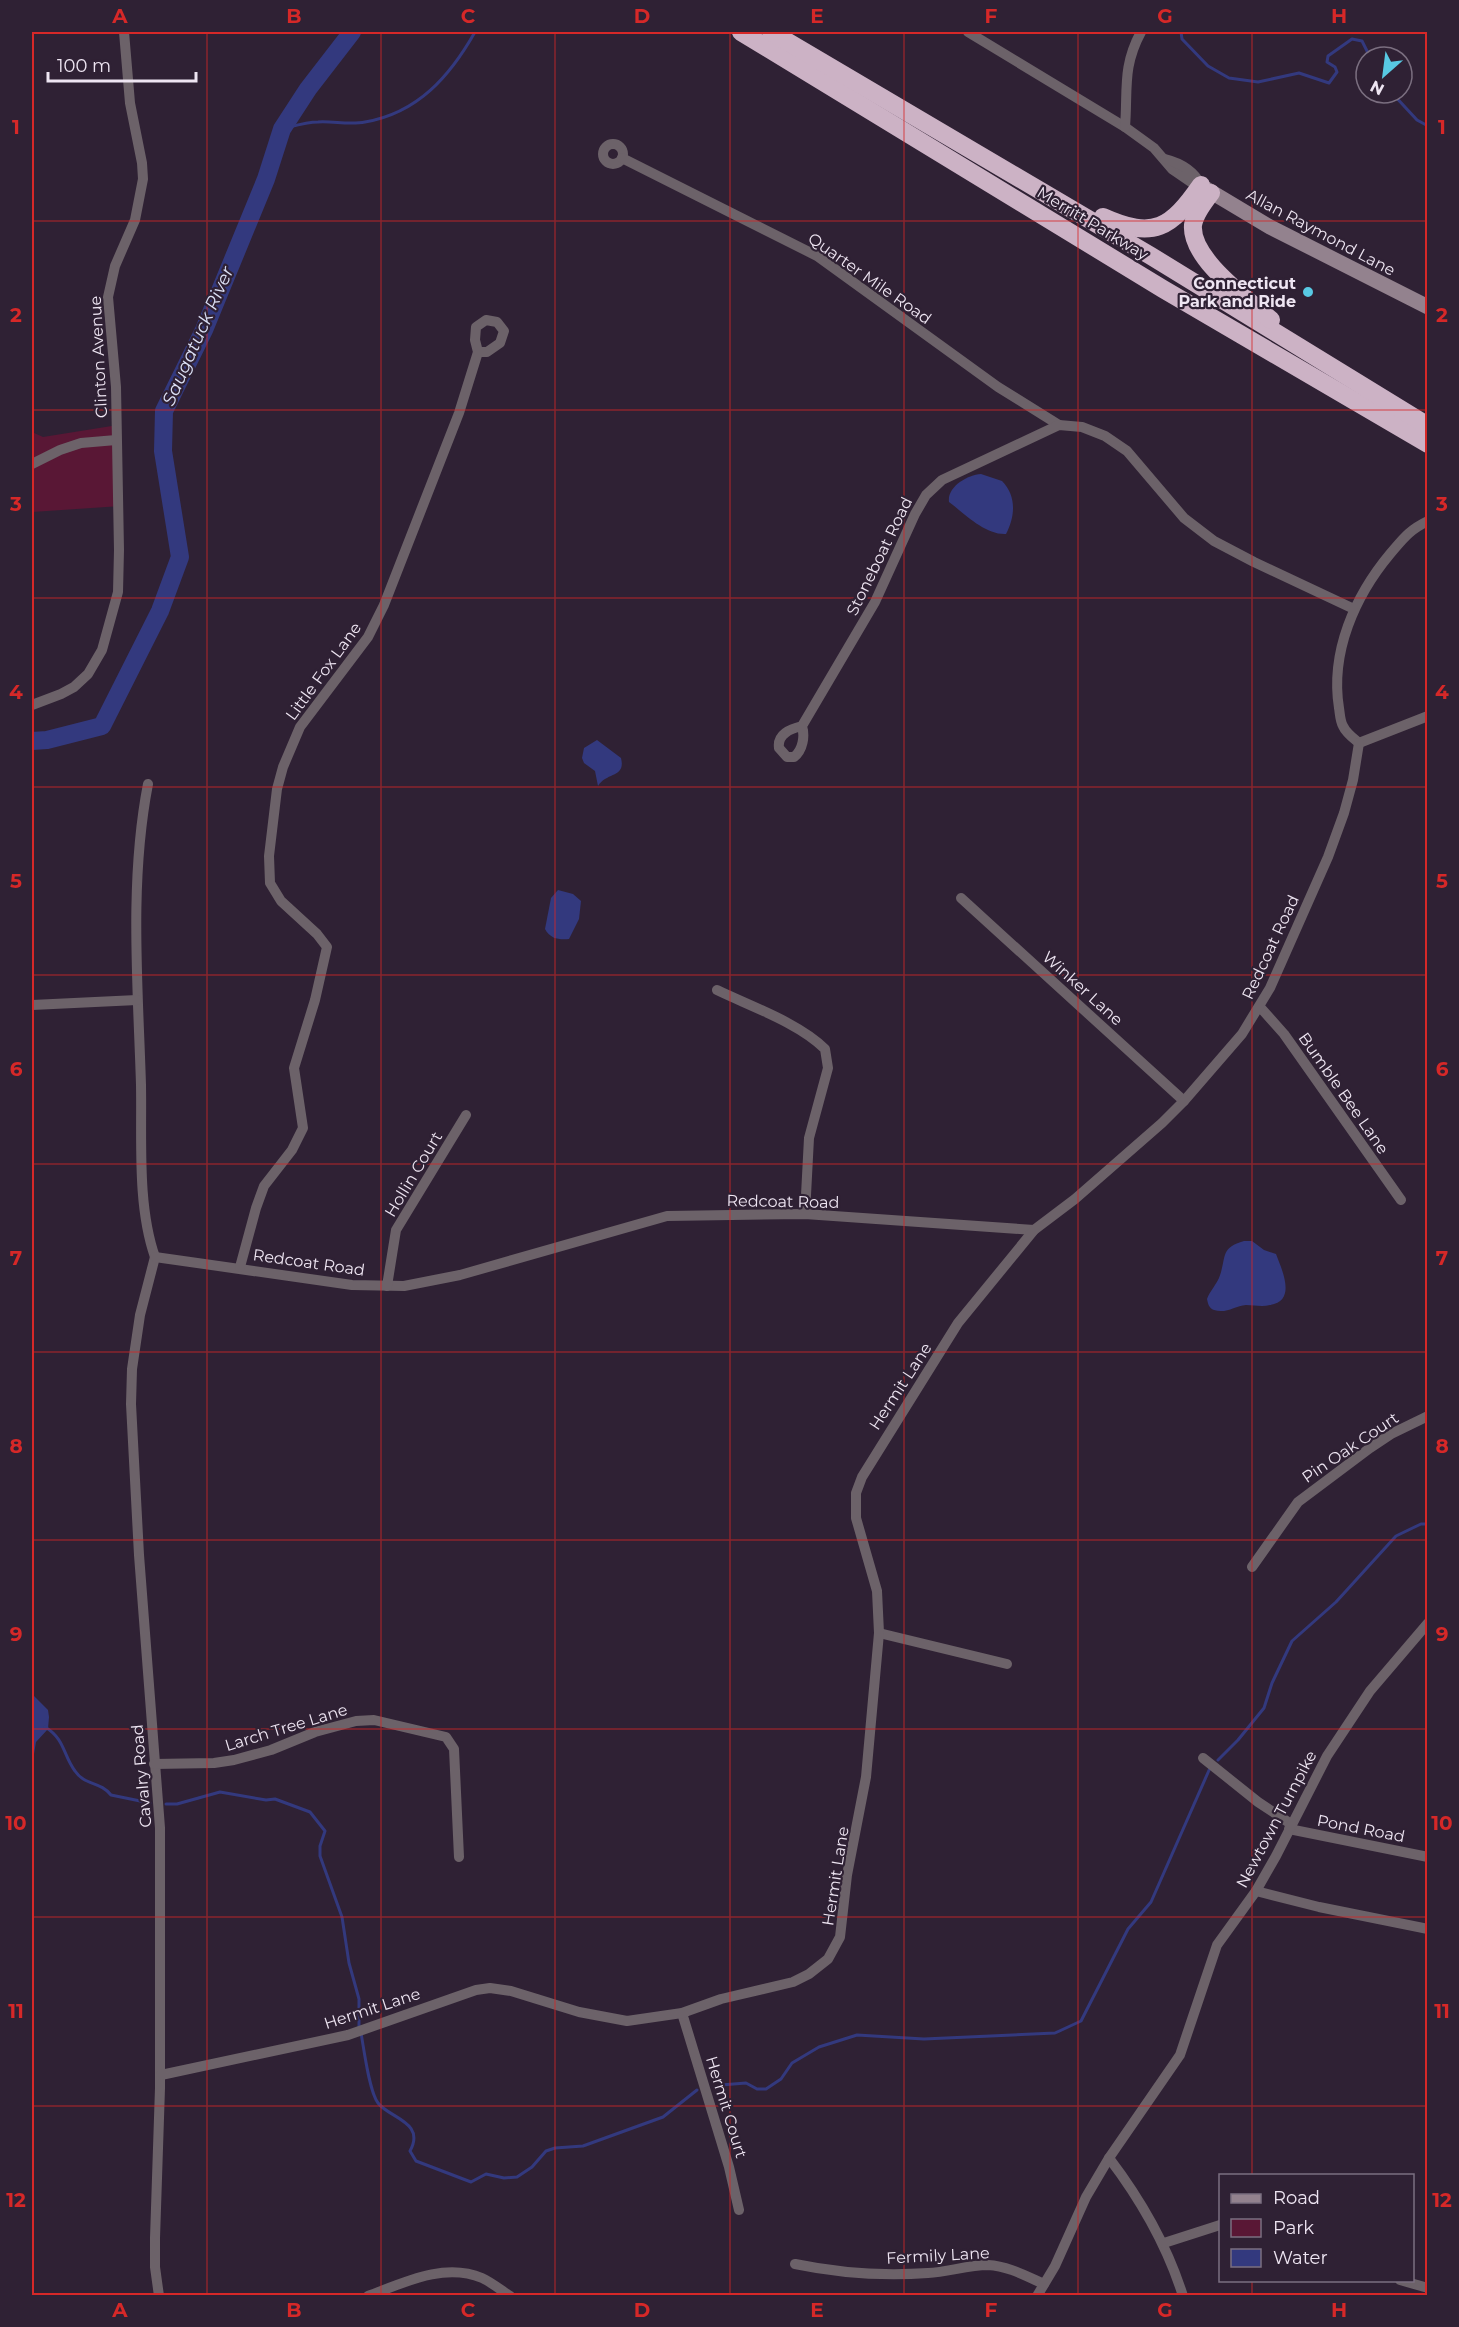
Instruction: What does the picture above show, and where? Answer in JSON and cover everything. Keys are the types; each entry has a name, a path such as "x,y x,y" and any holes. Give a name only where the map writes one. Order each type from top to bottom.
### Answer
{"highway":[{"name":"Merritt Parkway","path":"741,32 1153,283 1428,444"},
{"name":"Merritt Parkway","path":"771,32 1151,256 1428,426"},
{"path":"935,128 1081,207 1119,225 1141,230 1159,227 1174,219 1206,189"},
{"path":"1206,189 1193,225 1195,243 1206,261 1279,326 1347,377"}],"main road":[{"name":"Allan Raymond Lane","path":"1206,189 1291,238 1428,307"}],"street":[{"name":"Clinton Avenue","path":"32,705 49,700 74,687 88,674 102,650 118,592 116,387 109,290 114,266 135,220 143,179 130,103 124,32"},
{"name":"Allan Raymond Lane","path":"968,32 1125,128 1165,159 1172,169 1206,189"},
{"path":"1125,128 1127,74 1130,57 1141,32"},
{"name":"Quarter Mile Road","path":"622,158 817,256 998,387 1059,425"},
{"name":"Little Fox Lane","path":"240,1267 264,1186 292,1150 303,1128 294,1068 315,1000 327,947 317,934 281,901 270,883 269,856 277,789 283,767 300,727 378,621 459,413 477,352"},
{"path":"1059,425 1082,427 1127,451 1184,518 1214,541 1354,609"},
{"name":"Stoneboat Road","path":"802,726 875,602 926,495 942,480 1059,425"},
{"path":"32,464 60,450 81,443 117,440"},
{"path":"1428,521 1410,530 1369,583 1354,609 1344,639 1337,687 1342,726 1359,743 1428,716"},
{"name":"Redcoat Road","path":"155,1257 240,1267 352,1285 387,1286 426,1283 460,1275 667,1216 805,1214 1034,1230 1075,1199 1184,1101 1224,1058 1260,1007 1328,857 1353,780 1359,743"},
{"path":"148,784 138,851 137,1000 142,1167 147,1235 155,1257"},
{"name":"Winker Lane","path":"961,898 1184,1101"},
{"path":"717,990 810,1036 825,1049 828,1068 809,1138 805,1214"},
{"path":"32,1005 137,1000"},
{"name":"Bumble Bee Lane","path":"1260,1007 1284,1034 1401,1200"},
{"name":"Hollin Court","path":"387,1286 396,1230 466,1115"},
{"name":"Hermit Lane","path":"160,2075 348,2035 476,1990 490,1988 511,1991 579,2012 617,2020 648,2019 682,2013 721,1999 793,1982 828,1959 840,1937 847,1875 866,1777 879,1633 877,1591 860,1538 856,1518 856,1492 862,1477 958,1323 1034,1230"},
{"name":"Cavalry Road","path":"155,1257 140,1315 132,1369 131,1404 139,1555 160,1828 160,2075 155,2238 155,2267 159,2295"},
{"name":"Pin Oak Court","path":"1252,1567 1298,1502 1391,1434 1428,1416"},
{"name":"Newtown Turnpike","path":"1037,2295 1086,2197 1109,2158 1180,2055 1217,1945 1256,1890 1327,1756 1370,1691 1428,1623"},
{"path":"879,1633 1007,1664"},
{"name":"Larch Tree Lane","path":"154,1764 214,1763 234,1760 270,1750 315,1732 356,1721 374,1720 446,1737 454,1749 459,1857"},
{"path":"1203,1758 1290,1826"},
{"name":"Pond Road","path":"1290,1826 1428,1857"},
{"path":"1256,1890 1319,1907 1428,1929"},
{"name":"Hermit Court","path":"682,2013 729,2167 739,2210"},
{"path":"1109,2158 1127,2181 1164,2243 1183,2295"},
{"path":"1164,2243 1219,2226"},
{"name":"Fermily Lane","path":"795,2264 865,2273 905,2274 986,2265 1004,2267 1044,2284"},
{"path":"368,2295 428,2275 452,2271 481,2278 510,2295"},
{"path":"1407,2282 1428,2288"}],"green space":[{"path":"118,425 121,506 32,512 32,432 43,437"}],"water":[{"path":"981,474 1002,481 1010,493 1013,514 1006,534 990,531 949,502 951,491 959,483"},
{"path":"597,740 621,758 622,764 618,772 598,786 595,771 584,763 582,758 584,748"},
{"path":"558,890 573,894 581,901 579,919 569,939 556,938 545,929 551,898"},
{"path":"1244,1241 1252,1241 1264,1250 1276,1254 1284,1276 1283,1298 1267,1306 1246,1305 1226,1310 1214,1310 1209,1306 1207,1299 1219,1278 1225,1255 1231,1247"},
{"path":"32,1694 48,1710 49,1717 48,1729 36,1742 32,1766 32,1721 34,1717 32,1715"}],"waterway":[{"name":"Saugatuck River","path":"32,741 47,740 102,726 160,611 180,557 163,451 164,411 204,330 266,179 282,129 308,89 352,32"},
{"path":"282,129 314,122 365,122 401,110 417,101 443,77 475,32"},
{"path":"1181,32 1182,39 1208,66 1229,78 1258,82 1299,73 1329,83 1337,72 1335,67 1327,62 1328,56 1352,39 1362,41 1364,45"},
{"path":"1403,105 1417,120 1428,126"},
{"path":"1218,1760 1264,1708 1272,1683 1292,1641 1336,1602 1396,1536 1421,1524 1428,1524"},
{"path":"45,1727 56,1737 71,1765 83,1779 102,1787 111,1795 150,1803"},
{"path":"721,2085 746,2083 757,2089 766,2089 781,2079 792,2063 819,2047 857,2035 924,2039 1055,2033 1081,2021 1128,1929 1151,1902 1210,1768"},
{"path":"166,1804 177,1804 220,1792 266,1800 275,1799 310,1812 325,1831 320,1846 320,1856 342,1917 349,1963 359,1999 359,2027"},
{"path":"361,2033 369,2080 375,2097 383,2108 410,2127 414,2141 410,2151 416,2161 471,2182 486,2174 504,2178 517,2177 532,2167 546,2151 583,2146 663,2117 697,2090"}],"place":[{"name":"Connecticut Park and Ride","path":"1308,292"}]}
